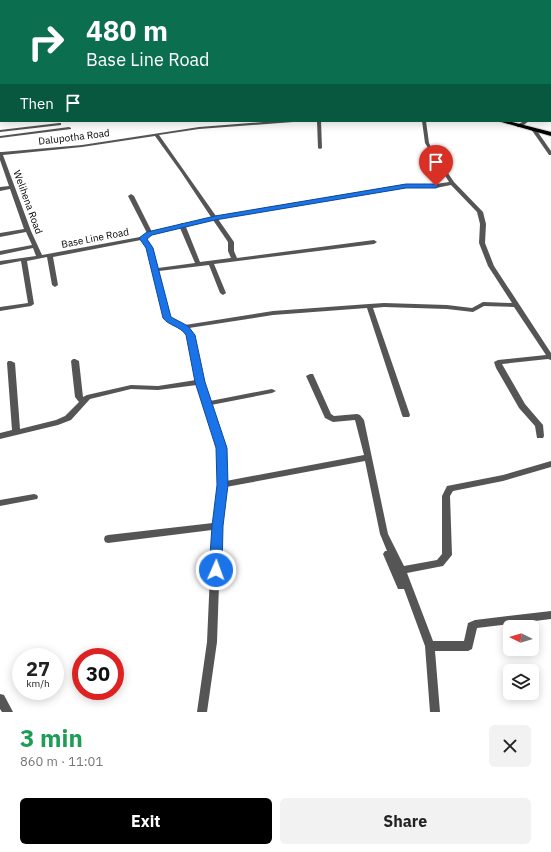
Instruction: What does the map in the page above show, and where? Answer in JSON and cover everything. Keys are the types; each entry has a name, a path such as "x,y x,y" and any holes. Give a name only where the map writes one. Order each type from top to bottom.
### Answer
{"main road":[{"path":"505,122 551,134"}],"street":[{"name":"Dalupotha Road","path":"0,153 82,146 196,126 274,122"},
{"path":"319,122 320,148"},
{"path":"424,122 427,143 452,183 480,212 483,224 482,243 485,254 515,305 550,357 498,362 522,406 539,425 540,436"},
{"path":"519,126 525,122"},
{"path":"0,131 58,124"},
{"path":"0,137 69,128"},
{"path":"533,129 551,154"},
{"path":"156,134 231,242 231,250 235,260"},
{"name":"Welihena Road","path":"0,153 13,186 27,230 40,257"},
{"name":"Base Line Road","path":"0,263 50,256 146,236 215,218 406,186 436,186 452,183"},
{"path":"0,189 13,186"},
{"path":"131,196 150,248 154,270 167,318 171,322 185,327 273,313 384,305 447,307 473,310 483,304 515,305"},
{"path":"182,226 198,264"},
{"path":"0,235 27,230"},
{"path":"154,270 374,242"},
{"path":"0,253 35,246"},
{"path":"50,256 55,285"},
{"path":"0,309 31,304 24,259"},
{"path":"211,263 223,294"},
{"path":"369,306 406,415"},
{"path":"185,327 191,335 206,404 222,448 222,485 218,526 212,642 202,712"},
{"path":"76,361 79,397 82,401"},
{"path":"11,364 16,433"},
{"path":"310,376 328,416 333,419 356,417 360,420 384,534 401,570 430,646 435,712"},
{"path":"0,436 58,422 68,418 87,397 132,386 158,388 200,382"},
{"path":"206,404 272,392"},
{"path":"222,485 368,457"},
{"path":"401,570 440,564 447,556 446,496 450,488 503,478 551,464"},
{"path":"0,503 34,497"},
{"path":"108,539 218,526"},
{"path":"430,646 468,646 472,626 475,624 551,615"},
{"path":"0,699 8,712"}],"route":[{"path":"216,570 222,485 222,448 206,404 191,335 185,327 171,322 167,318 154,270 150,248 142,238 150,234 215,218 406,186 436,186"}]}
